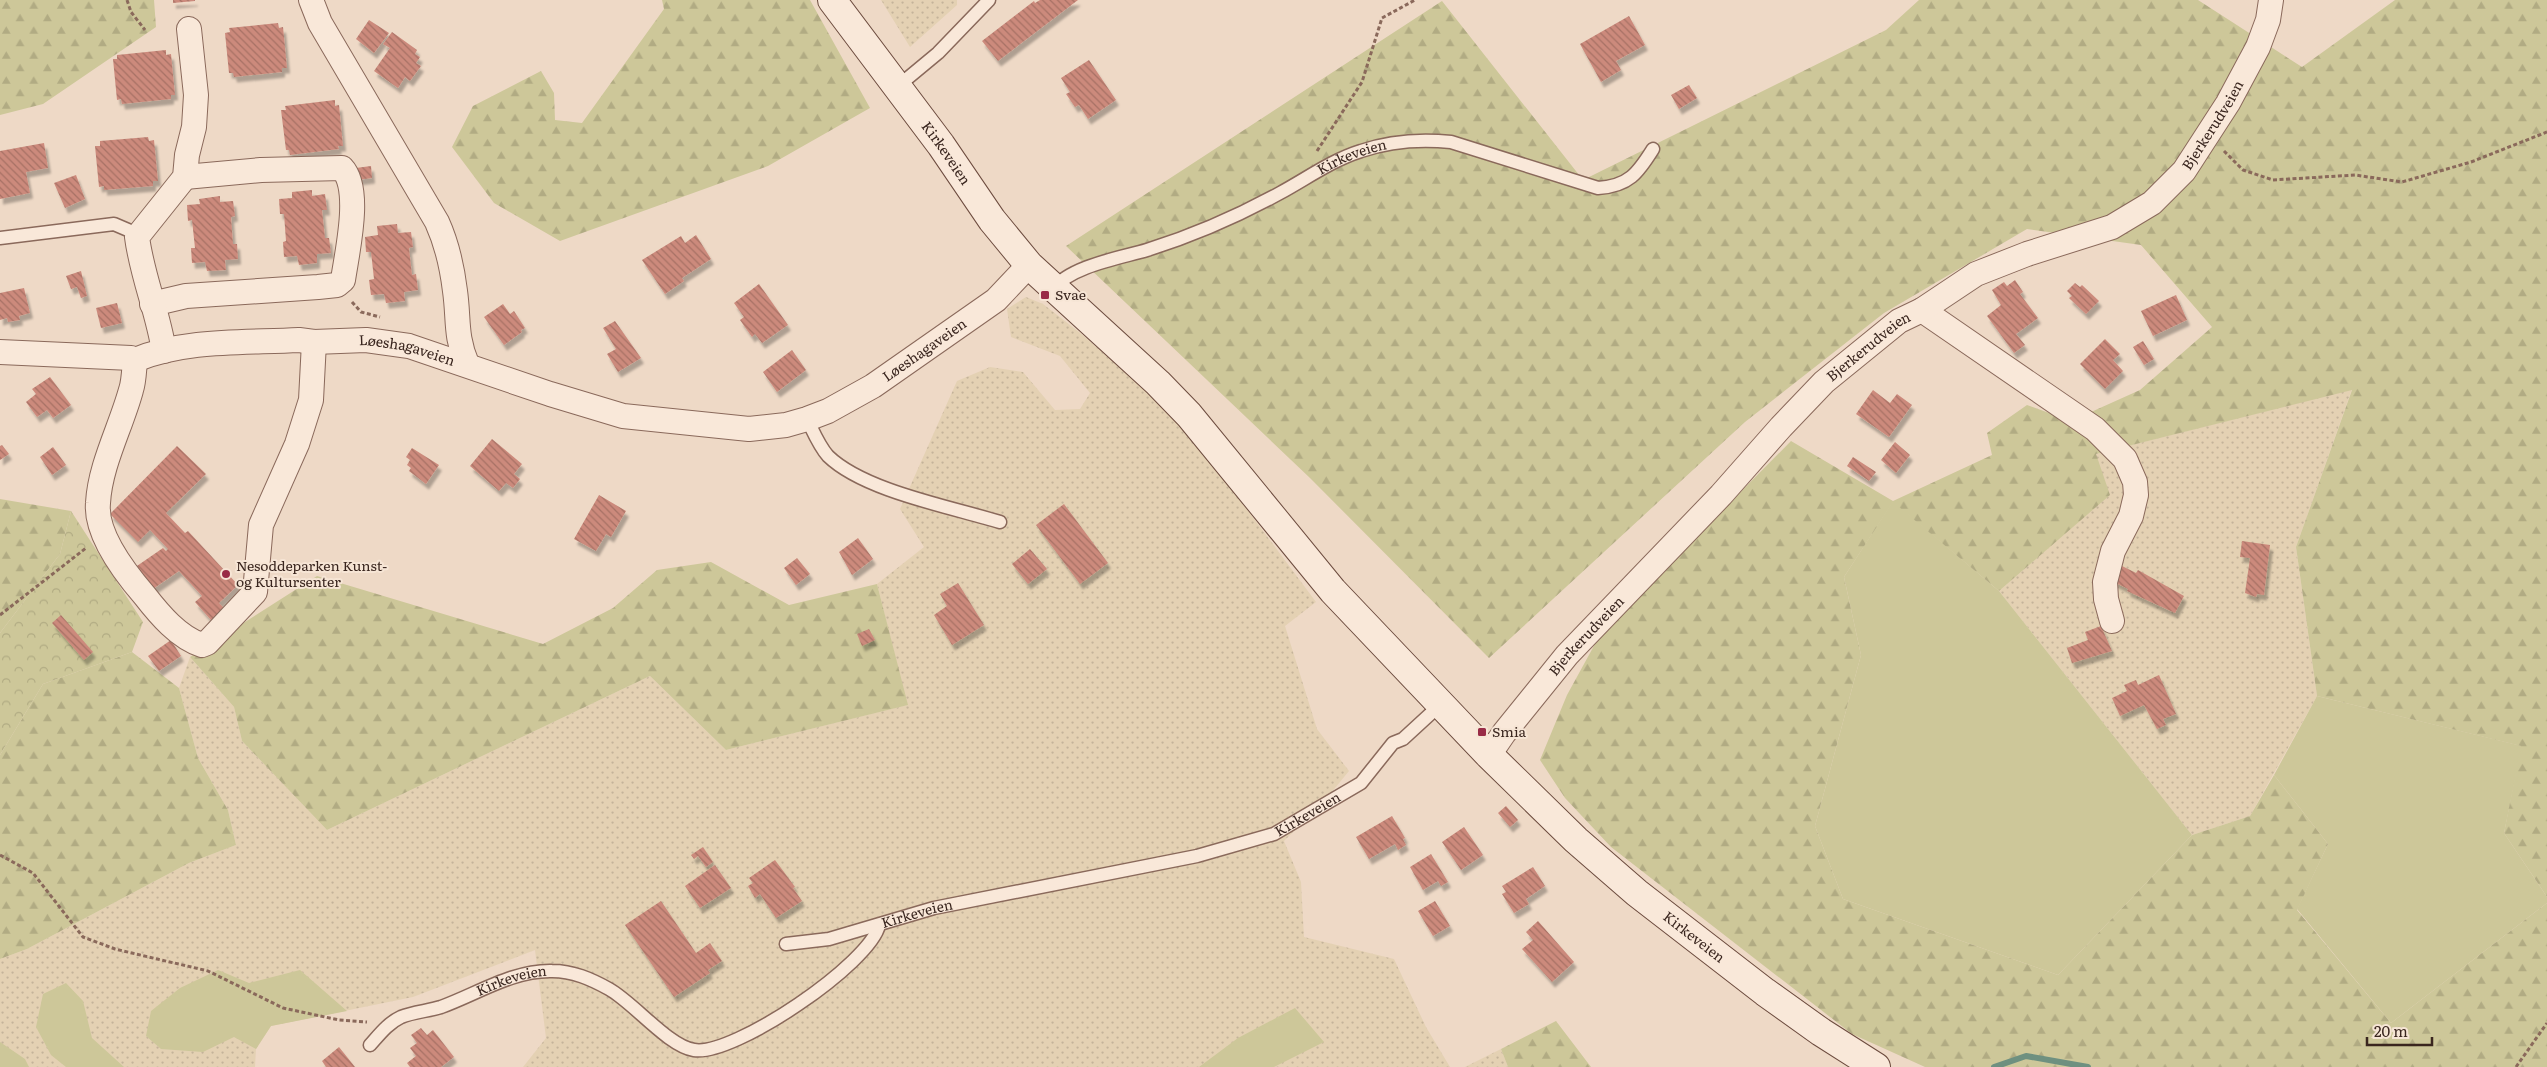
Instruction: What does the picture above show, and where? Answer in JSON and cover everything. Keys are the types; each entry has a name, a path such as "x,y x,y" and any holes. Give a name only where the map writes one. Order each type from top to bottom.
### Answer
{"main road":[{"name":"Kirkeveien","path":"832,0 992,220 1029,265 1053,289 1158,383 1189,415 1333,591 1489,755 1576,840 1637,893 1765,992 1866,1065"}],"street":[{"path":"311,0 320,23 441,231 450,255 458,342 467,364"},
{"name":"Bjerkerudveien","path":"1489,755 1504,733 1567,655 1721,495 1787,420 1839,370 1899,321 1922,310 1976,274 2027,254 2112,227 2152,204 2184,171 2228,104 2258,47 2268,20 2271,0"},
{"path":"164,351 139,256 137,237 185,177 187,155 194,128 196,95 189,29"},
{"path":"152,304 186,296 337,285 343,280 351,214 350,178 342,168 262,170 185,177"},
{"name":"Løeshagaveien","path":"0,352 87,355 131,358 135,360 188,346 299,340 314,342 366,340 410,346 550,394 623,416 750,429 786,425 808,419 828,411 873,386 996,300 1029,265"},
{"path":"1922,310 2095,428 2125,459 2135,482 2136,495 2131,516 2114,551 2105,582 2106,599 2112,622"},
{"path":"135,360 132,388 106,467 97,504 104,534 120,566 156,609 187,638 202,645 236,615 255,592 261,525 297,444 311,400 314,342"}],"lane":[{"path":"897,87 938,53 989,0"},
{"name":"Kirkeveien","path":"1053,289 1061,279 1191,235 1361,151 1392,143 1434,140 1478,149 1584,184 1603,187 1618,184 1631,178 1638,172 1653,149"},
{"path":"0,238 114,224 128,230 137,237"},
{"path":"808,419 829,456 863,478 895,491 1000,522"},
{"name":"Kirkeveien","path":"370,1045 388,1025 401,1017 441,1006 492,984 551,970 576,973 626,999 679,1045 694,1050 710,1050 746,1036 830,981 867,946 878,931 879,925 934,908 1197,856 1274,834 1361,782 1393,743 1403,739 1440,704"},
{"path":"786,944 829,939 879,925"}],"path":[{"path":"127,0 131,12 146,30"},
{"path":"1322,170 1316,154 1362,82 1382,18 1415,0"},
{"path":"2207,135 2243,170 2273,180 2355,175 2402,182 2471,162 2547,132"},
{"path":"337,285 361,312 385,319"},
{"path":"0,615 104,534"},
{"path":"0,856 33,873 84,937 115,949 208,971 283,1008 363,1023 401,1017"},
{"path":"2516,1067 2547,1023"}],"shaded area":[{"path":"881,0 957,0 957,5 910,47"},
{"path":"1026,297 1043,304 1079,332 1161,403 1237,496 1316,602 1285,626 1317,729 1349,771 1326,799 1284,841 1301,882 1304,937 1394,959 1426,1027 1450,1067 523,1067 546,1038 535,950 413,997 271,1026 256,1049 255,1067 0,1067 0,959 27,949 189,863 236,845 228,810 198,758 179,688 190,657 234,707 242,741 327,830 650,676 726,750 907,705 877,584 924,547 900,509 957,381 990,367 1023,372 1055,410 1080,409 1090,393 1060,356 1011,337 1007,309"},
{"path":"2352,389 2296,547 2317,696 2250,816 2192,835 1999,591 2101,502 2096,454"},
{"path":"1501,1049 1508,1067 1465,1067"}],"green space":[{"path":"0,0 154,0 156,27 43,104 0,115"},
{"path":"662,0 810,0 870,108 768,166 560,241 494,203 452,147 473,106 541,71 554,93 555,120 582,123 664,9"},
{"path":"1919,0 2198,0 2302,67 2395,0 2547,0 2547,897 2504,833 2521,746 2317,696 2296,547 2352,390 2096,454 2110,495 1999,591 1893,502 1844,577 1861,655 1815,826 1843,899 2058,975 2192,835 2250,816 2274,775 2328,844 2297,910 2391,1023 2547,903 2547,1067 1925,1067 1852,1034 1611,847 1565,798 1540,760 1567,695 1601,633 1791,441 1893,501 1992,455 1987,433 2027,405 2071,421 2140,390 2212,327 2141,245 2027,229 1884,313 1745,422 1489,658 1310,478 1066,246 1442,1 1583,180 1886,30"},
{"path":"0,499 71,511 60,554 0,633"},
{"path":"1893,501 1999,591 2192,835 2058,975 1843,899 1815,826 1861,655 1844,577"},
{"path":"71,511 143,622 132,652 43,684 0,755 0,633 60,554"},
{"path":"711,562 789,605 877,584 908,705 726,750 650,676 327,830 242,741 234,707 190,657 317,576 543,644 613,608 657,570"},
{"path":"132,652 179,688 198,758 228,810 236,845 189,863 27,949 0,959 0,755 43,684"},
{"path":"2317,696 2522,746 2504,833 2547,897 2547,903 2391,1023 2297,909 2328,844 2274,775"},
{"path":"218,970 249,983 300,970 347,1011 271,1026 256,1049 234,1037 203,1052 161,1049 146,1036 151,1011 180,988"},
{"path":"66,983 83,1001 92,1038 124,1067 66,1067 51,1055 36,1027 43,994"},
{"path":"1295,1008 1324,1042 1274,1067 1199,1067 1238,1038"},
{"path":"1556,1021 1591,1067 1508,1067 1501,1049"},
{"path":"0,1042 25,1059 29,1067 0,1067"}],"building":[{"path":"173,0 195,0 195,1 173,3"},
{"path":"1040,0 1078,0 998,61 982,41 1034,1 1035,3"},
{"path":"1629,16 1645,45 1616,61 1621,70 1601,82 1580,44"},
{"path":"369,20 389,33 374,53 356,39"},
{"path":"278,23 279,28 283,27 287,68 282,68 282,72 234,77 233,73 229,73 225,33 230,32 229,28"},
{"path":"392,32 417,50 415,54 420,57 416,63 421,66 410,81 405,77 398,88 374,71 390,48 383,44"},
{"path":"166,50 166,55 171,54 175,95 171,95 171,99 122,104 121,99 117,100 113,59 117,59 117,55"},
{"path":"1089,60 1116,100 1088,119 1079,105 1075,107 1066,94 1070,92 1061,78"},
{"path":"1689,85 1697,98 1679,109 1671,95"},
{"path":"335,100 335,106 339,105 343,146 338,146 339,149 290,155 289,150 286,150 281,110 286,110 285,106"},
{"path":"148,137 149,141 154,140 158,181 153,181 153,186 104,190 104,186 99,187 95,146 100,146 100,141"},
{"path":"44,143 48,168 26,172 30,193 0,199 0,151"},
{"path":"371,166 372,178 357,180 356,168"},
{"path":"76,175 85,199 65,208 54,183"},
{"path":"312,190 312,196 325,194 327,210 322,210 325,238 329,238 331,253 317,254 317,263 299,265 297,256 284,257 283,242 286,241 284,214 280,214 279,199 292,198 292,192"},
{"path":"220,196 220,202 233,201 235,216 231,217 233,244 237,244 238,259 225,260 226,270 207,271 205,262 192,263 191,248 195,248 192,220 188,221 187,205 200,204 199,199"},
{"path":"397,224 398,233 411,232 413,247 409,248 412,275 416,274 418,290 404,292 405,301 386,303 384,294 371,295 369,280 374,279 371,252 366,252 365,237 378,235 377,226"},
{"path":"696,235 711,259 682,278 684,281 665,294 642,260 681,236 685,243"},
{"path":"81,271 87,296 81,298 77,287 71,289 66,276"},
{"path":"2015,280 2023,292 2020,294 2038,318 2016,334 2025,345 2014,353 1987,316 2001,305 1992,290 2004,282 2007,286"},
{"path":"2075,283 2080,287 2082,285 2099,301 2086,314 2069,298 2072,296 2067,291"},
{"path":"759,284 788,325 762,343 755,334 752,337 740,320 744,317 734,303"},
{"path":"24,288 30,313 19,316 20,320 8,322 7,318 0,320 0,293"},
{"path":"2176,295 2187,320 2153,336 2141,311"},
{"path":"117,303 122,323 101,328 96,308"},
{"path":"503,304 510,314 514,311 525,328 504,345 484,317"},
{"path":"615,321 641,358 618,372 607,354 616,349 603,328"},
{"path":"2105,339 2120,354 2113,360 2123,371 2105,389 2080,364"},
{"path":"2143,341 2154,359 2144,365 2133,347"},
{"path":"792,350 806,370 777,392 763,372"},
{"path":"50,377 71,405 53,418 47,410 37,417 26,402 36,394 32,389"},
{"path":"1873,390 1890,403 1897,394 1912,405 1889,437 1856,414"},
{"path":"492,439 522,464 514,474 520,479 513,488 506,483 499,491 470,466"},
{"path":"1895,442 1910,455 1896,473 1881,460"},
{"path":"2,445 9,454 0,460 0,446"},
{"path":"177,446 206,474 166,513 185,533 188,531 238,585 219,603 224,608 211,620 195,602 202,596 179,571 150,591 134,568 163,548 166,551 168,549 150,530 138,542 110,514"},
{"path":"53,447 66,465 52,475 40,457"},
{"path":"412,448 439,465 426,484 409,471 411,468 407,465 410,460 406,457"},
{"path":"1853,457 1876,472 1869,481 1847,466"},
{"path":"599,495 626,511 611,537 606,534 596,551 574,539"},
{"path":"1064,504 1108,563 1080,584 1036,525"},
{"path":"858,538 873,559 852,575 839,552"},
{"path":"2242,541 2270,545 2264,595 2257,594 2256,597 2245,593 2250,558 2240,557"},
{"path":"1030,549 1047,569 1028,584 1012,564"},
{"path":"797,558 810,574 796,585 784,568"},
{"path":"2120,565 2136,573 2138,570 2184,596 2175,613 2127,591 2128,589 2112,581"},
{"path":"958,583 984,625 952,645 934,615 947,606 940,594"},
{"path":"61,615 93,652 84,660 52,623"},
{"path":"2101,626 2112,651 2072,663 2067,648 2088,640 2085,632"},
{"path":"869,629 875,640 862,646 857,634"},
{"path":"171,640 181,656 159,671 148,656"},
{"path":"2159,675 2176,714 2163,719 2166,725 2157,729 2144,705 2120,716 2112,698 2127,691 2124,685 2136,680 2138,685"},
{"path":"1506,806 1518,820 1510,827 1498,813"},
{"path":"1392,816 1405,838 1403,839 1406,845 1398,850 1395,844 1369,859 1356,837"},
{"path":"1464,827 1483,855 1461,870 1442,842"},
{"path":"703,847 713,862 706,867 698,856 694,859 691,855"},
{"path":"1431,854 1448,882 1441,886 1438,881 1423,890 1410,867"},
{"path":"775,860 795,887 793,888 802,901 776,918 760,894 755,898 748,886 753,883 749,878"},
{"path":"715,865 731,888 700,908 685,886"},
{"path":"1533,867 1545,886 1526,899 1529,904 1514,913 1502,894 1506,892 1502,886"},
{"path":"661,901 696,953 710,943 722,961 708,970 710,973 674,997 625,925"},
{"path":"1435,901 1450,926 1433,936 1418,911"},
{"path":"1538,921 1574,962 1552,982 1522,949 1533,940 1526,932"},
{"path":"421,1028 427,1035 433,1030 454,1057 441,1067 410,1067 407,1063 416,1056 410,1048 417,1043 411,1035"},
{"path":"339,1047 355,1067 326,1067 322,1061"}],"waterway":[{"path":"1994,1067 2026,1056 2088,1067"}],"place":[{"name":"Svae","path":"1045,295"},
{"name":"Nesoddeparken Kunst- og Kultursenter","path":"226,574"},
{"name":"Smia","path":"1482,732"}]}
